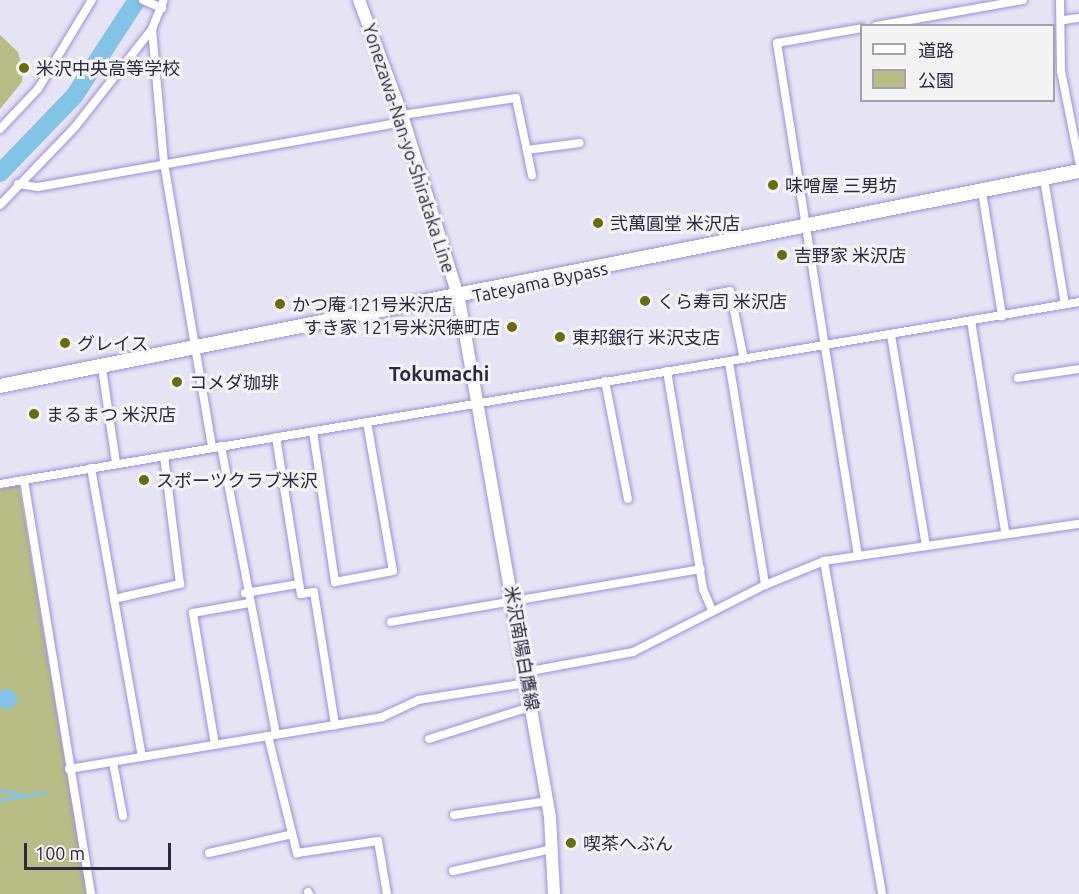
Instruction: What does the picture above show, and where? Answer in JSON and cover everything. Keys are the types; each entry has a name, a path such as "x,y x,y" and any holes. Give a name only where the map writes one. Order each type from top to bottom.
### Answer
{"highway":[{"name":"Tateyama Bypass","path":"0,386 459,299 1079,171"}],"main road":[{"name":"Yonezawa-Nan-yo-Shirataka Line","path":"360,0 403,118 459,299 479,403"},
{"name":"米沢南陽白鷹線","path":"479,403 548,801 554,894"}],"street":[{"path":"0,129 38,89 92,0"},
{"path":"0,205 75,127 152,29 161,5 143,0"},
{"path":"887,24 1023,0"},
{"path":"1060,0 1064,20 1061,71 1079,161"},
{"path":"1064,20 1079,18"},
{"path":"858,556 803,227 777,43 860,28"},
{"path":"152,29 164,163 216,447 245,593 249,603 288,835 297,853 378,841 387,894"},
{"path":"18,184 38,187 516,98 532,175"},
{"path":"527,150 580,143"},
{"path":"1044,179 1065,304"},
{"path":"982,192 1002,316"},
{"path":"710,295 730,291 744,359"},
{"path":"0,484 1079,302"},
{"path":"971,321 1005,532"},
{"path":"891,335 926,546"},
{"path":"729,362 765,585"},
{"path":"102,368 116,464"},
{"path":"1018,378 1079,369"},
{"path":"667,371 701,569 712,610"},
{"path":"605,381 628,499"},
{"path":"313,431 335,582 393,571 367,422"},
{"path":"276,437 301,594 314,591 335,725"},
{"path":"114,599 180,584 164,456"},
{"path":"91,468 142,757"},
{"path":"24,480 91,894"},
{"path":"69,769 382,717 418,699 633,652 712,610 824,561 1005,532 1079,524"},
{"path":"824,561 882,894"},
{"path":"391,622 515,604 701,569"},
{"path":"245,593 299,584"},
{"path":"215,745 193,613 249,603"},
{"path":"429,739 532,706"},
{"path":"113,762 123,816"},
{"path":"454,815 548,801"},
{"path":"209,853 288,835"},
{"path":"453,871 552,849"}],"green space":[{"path":"0,35 18,52 23,71 22,82 0,109"},
{"path":"19,485 87,894 0,894 0,489"}],"water":[{"path":"3,690 11,690 16,695 16,703 11,708 3,708 -1,704 -1,694"}],"waterway":[{"path":"0,173 75,95 137,0"},
{"path":"0,790 26,796 46,792"},
{"path":"0,800 25,796"}],"place":[{"name":"米沢中央高等学校","path":"24,68"},
{"name":"味噌屋 三男坊","path":"773,185"},
{"name":"弐萬圓堂 米沢店","path":"598,223"},
{"name":"吉野家 米沢店","path":"782,255"},
{"name":"くら寿司 米沢店","path":"645,301"},
{"name":"かつ庵 121号米沢店","path":"280,304"},
{"name":"すき家 121号米沢徳町店","path":"512,327"},
{"name":"東邦銀行 米沢支店","path":"560,337"},
{"name":"グレイス","path":"65,343"},
{"name":"コメダ珈琲","path":"177,382"},
{"name":"まるまつ 米沢店","path":"34,414"},
{"name":"スポーツクラブ米沢","path":"144,480"},
{"name":"喫茶へぶん","path":"571,843"}],"district":[{"name":"Tokumachi","path":"439,373"}]}
